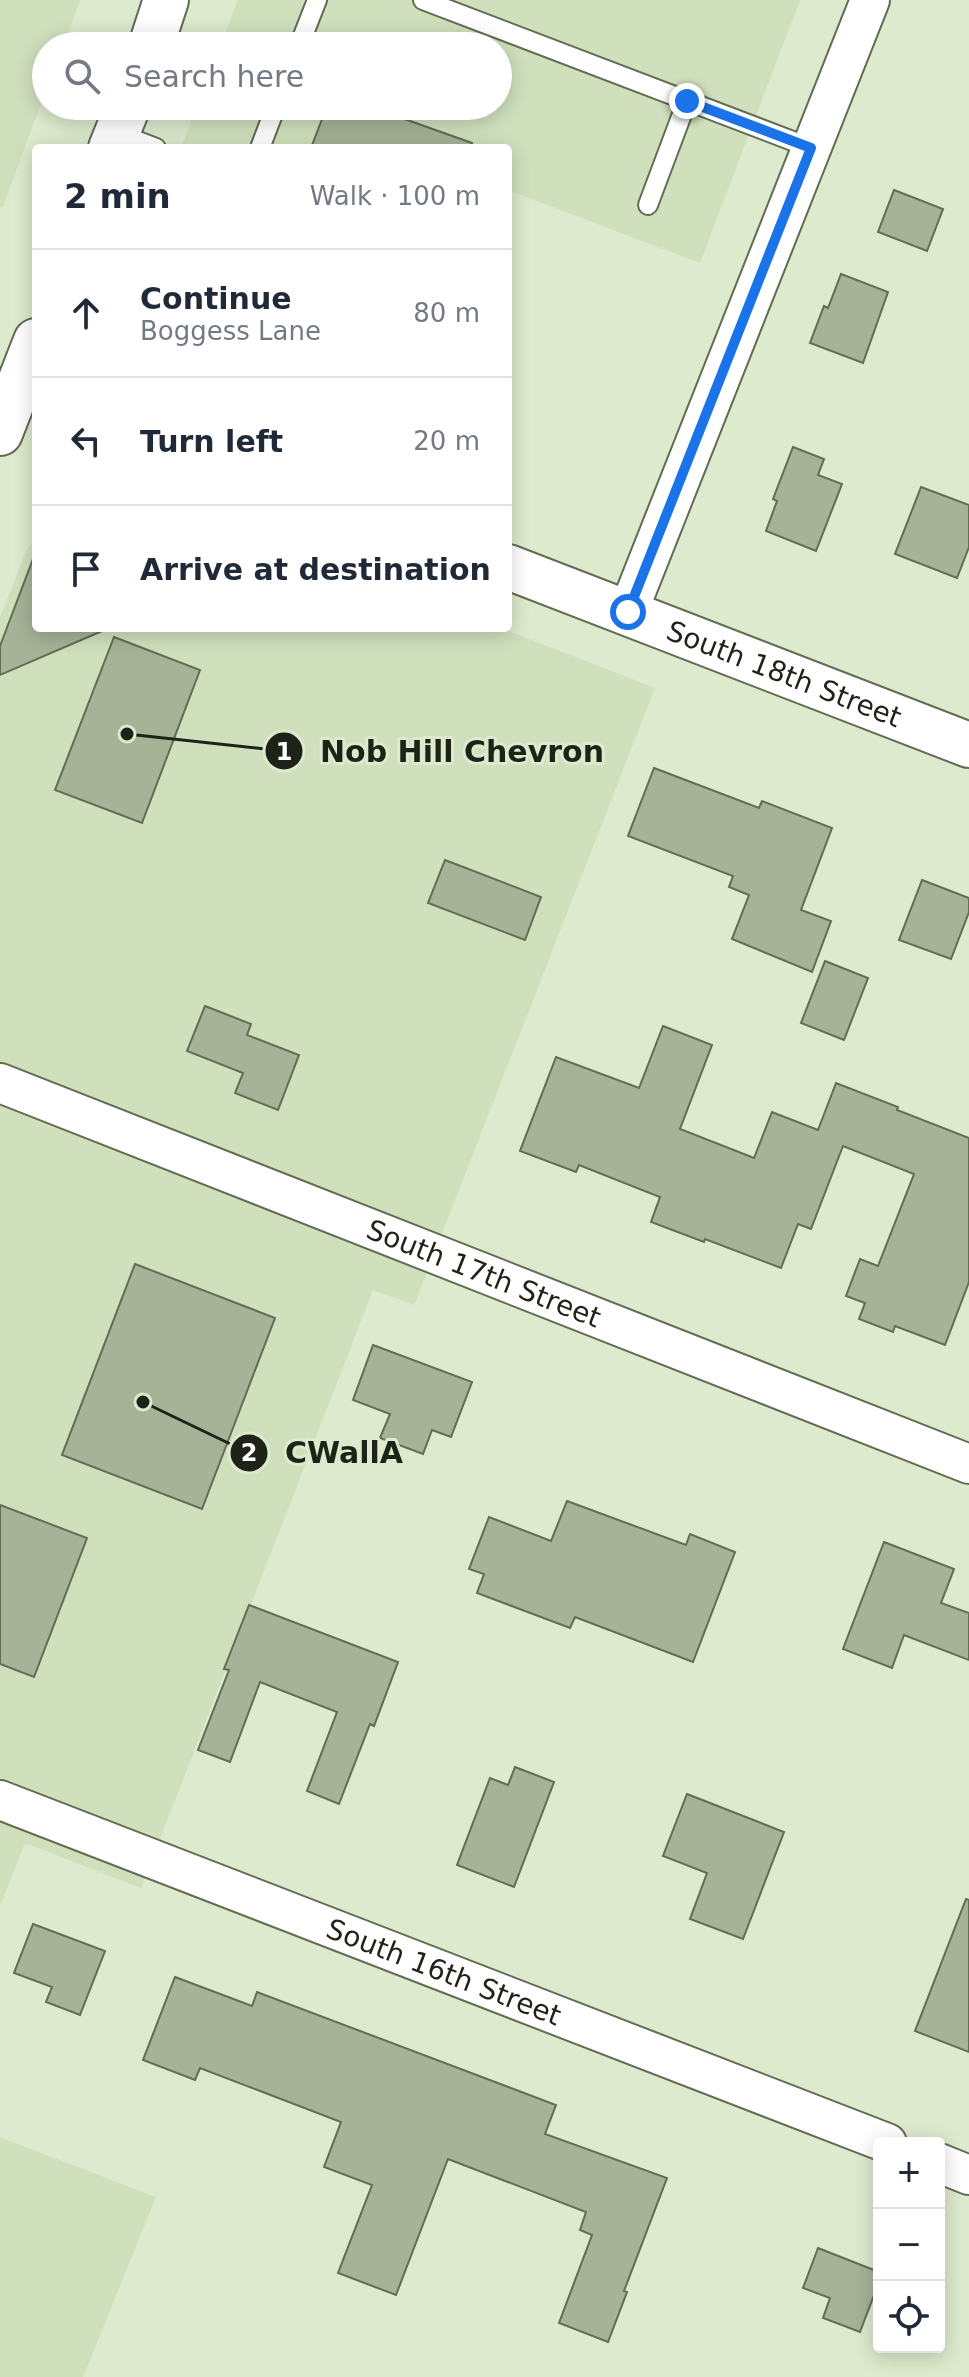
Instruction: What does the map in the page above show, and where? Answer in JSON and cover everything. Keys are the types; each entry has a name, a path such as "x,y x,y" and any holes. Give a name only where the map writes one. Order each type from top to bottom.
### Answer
{"street":[{"path":"628,612 870,0"},
{"path":"0,433 32,351"},
{"name":"South 18th Street","path":"512,568 969,745"},
{"name":"South 17th Street","path":"0,1083 969,1464"},
{"name":"South 16th Street","path":"0,1800 873,2138"},
{"path":"945,2165 969,2175"}],"lane":[{"path":"304,32 317,0"},
{"path":"423,0 507,32"},
{"path":"512,34 811,148"},
{"path":"648,205 687,101"},
{"path":"262,144 271,120"}],"shaded area":[{"path":"0,0 80,0 68,32 32,32 32,120 35,120 0,208"},
{"path":"238,0 800,0 700,263 512,192 512,144 183,144 192,120 512,120 512,32 225,32"},
{"path":"32,543 32,632 511,632 655,688 414,1305 373,1290 141,1888 25,1843 0,1906 0,617"},
{"path":"0,2137 156,2197 83,2377 0,2377"}],"building":[{"path":"322,120 407,120 472,143 472,144 313,144"},
{"path":"894,190 943,209 927,251 878,232"},
{"path":"841,274 888,292 863,363 810,343"},
{"path":"793,447 824,459 818,475 842,484 816,551 766,531 777,501 773,499"},
{"path":"921,487 969,505 969,547 957,578 895,554"},
{"path":"32,562 32,632 100,632 0,675 0,646"},
{"path":"114,637 200,670 142,823 55,790"},
{"path":"654,768 759,808 762,801 832,828 801,910 831,921 812,972 732,939 749,895 729,887 733,876 628,836"},
{"path":"445,860 541,897 525,940 428,903"},
{"path":"922,880 969,898 969,912 951,959 899,940"},
{"path":"825,961 868,978 844,1040 801,1023"},
{"path":"205,1006 251,1024 247,1035 299,1055 278,1110 235,1093 243,1073 187,1051"},
{"path":"663,1026 712,1045 680,1129 754,1158 772,1112 818,1130 836,1083 969,1138 969,1282 945,1345 895,1326 893,1332 859,1319 865,1303 846,1296 860,1259 878,1266 914,1174 843,1146 811,1229 798,1224 781,1268 651,1222 660,1197 579,1165 576,1172 520,1151 556,1057 639,1088"},
{"path":"135,1264 275,1318 202,1509 62,1455"},
{"path":"373,1345 472,1382 451,1437 432,1430 423,1454 380,1438 390,1414 353,1400"},
{"path":"567,1501 686,1545 690,1534 735,1552 693,1662 575,1617 570,1628 477,1593 484,1574 469,1569 489,1517 551,1541"},
{"path":"0,1505 87,1538 34,1677 0,1664"},
{"path":"884,1542 954,1569 941,1603 969,1613 969,1660 904,1635 892,1668 843,1649"},
{"path":"249,1605 398,1662 339,1804 307,1791 337,1712 260,1682 230,1762 198,1750 229,1670 224,1669"},
{"path":"515,1767 554,1782 514,1887 457,1865 490,1778 508,1785"},
{"path":"687,1794 784,1832 743,1939 690,1919 707,1873 663,1856"},
{"path":"966,1899 969,1900 969,2052 915,2031"},
{"path":"33,1924 105,1951 80,2015 46,2002 52,1987 14,1973"},
{"path":"175,1977 252,2006 257,1992 556,2105 545,2134 667,2178 608,2342 559,2323 592,2235 580,2230 586,2212 448,2159 396,2295 338,2273 372,2185 324,2167 341,2122 200,2068 195,2080 143,2060"},
{"path":"818,2248 873,2270 873,2298 860,2332 823,2318 830,2298 803,2288"}],"place":[{"name":"Nob Hill Chevron","path":"127,734"},
{"name":"CWallA","path":"143,1402"}],"route":[{"path":"628,612 811,148 687,101"}]}
